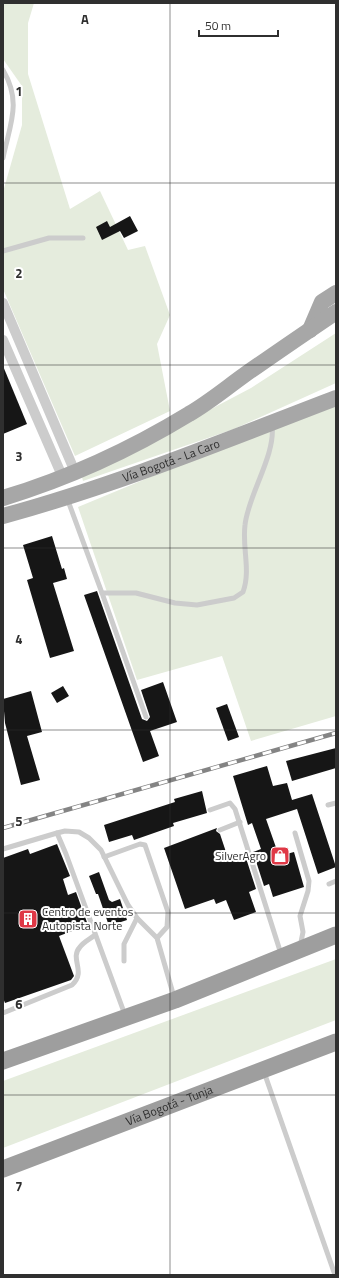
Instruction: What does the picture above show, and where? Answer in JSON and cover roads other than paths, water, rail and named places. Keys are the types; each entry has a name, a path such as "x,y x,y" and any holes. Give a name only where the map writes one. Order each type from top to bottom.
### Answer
{"highway":[{"path":"3,1061 175,1000 335,936"},
{"name":"Vía Bogotá - Tunja","path":"3,1169 336,1042"}],"main road":[{"path":"310,330 322,302 336,293"},
{"name":"Vía Bogotá - La Caro","path":"310,330 326,310 336,303"},
{"name":"Vía Bogotá - La Caro","path":"3,498 69,475 131,447 190,414 336,312"},
{"name":"Vía Bogotá - La Caro","path":"310,330 336,316"},
{"path":"310,330 336,322"},
{"name":"Vía Bogotá - La Caro","path":"3,516 66,497 212,447 272,422 336,398"}],"street":[{"path":"3,303 69,475"},
{"path":"3,340 69,475"}],"lane":[{"path":"3,70 14,92 14,108 3,158"},
{"path":"3,251 49,238 83,238"},
{"path":"102,593 136,593 175,603 197,605 234,598 243,592 246,583 244,525 269,452 274,433 272,422"},
{"path":"66,497 146,717"},
{"path":"210,810 230,803 235,808 282,957"},
{"path":"328,805 336,803"},
{"path":"220,830 240,822"},
{"path":"3,849 65,831 79,832 89,838 101,850 128,905 137,918 157,938 175,1000"},
{"path":"57,833 126,1018"},
{"path":"295,833 309,881 308,891 300,916 303,932 300,950"},
{"path":"104,857 140,844 145,845 168,912 167,927 157,938"},
{"path":"329,884 336,881"},
{"path":"124,961 124,944 137,918"},
{"path":"3,1013 72,985 78,980 80,975 76,953 80,946 95,935"},
{"path":"263,1069 335,1275"}],"railway":[{"path":"3,828 336,733"}],"place":[{"name":"SilverAgro","path":"280,856"},
{"name":"Centro de eventos Autopista Norte","path":"28,919"}]}
